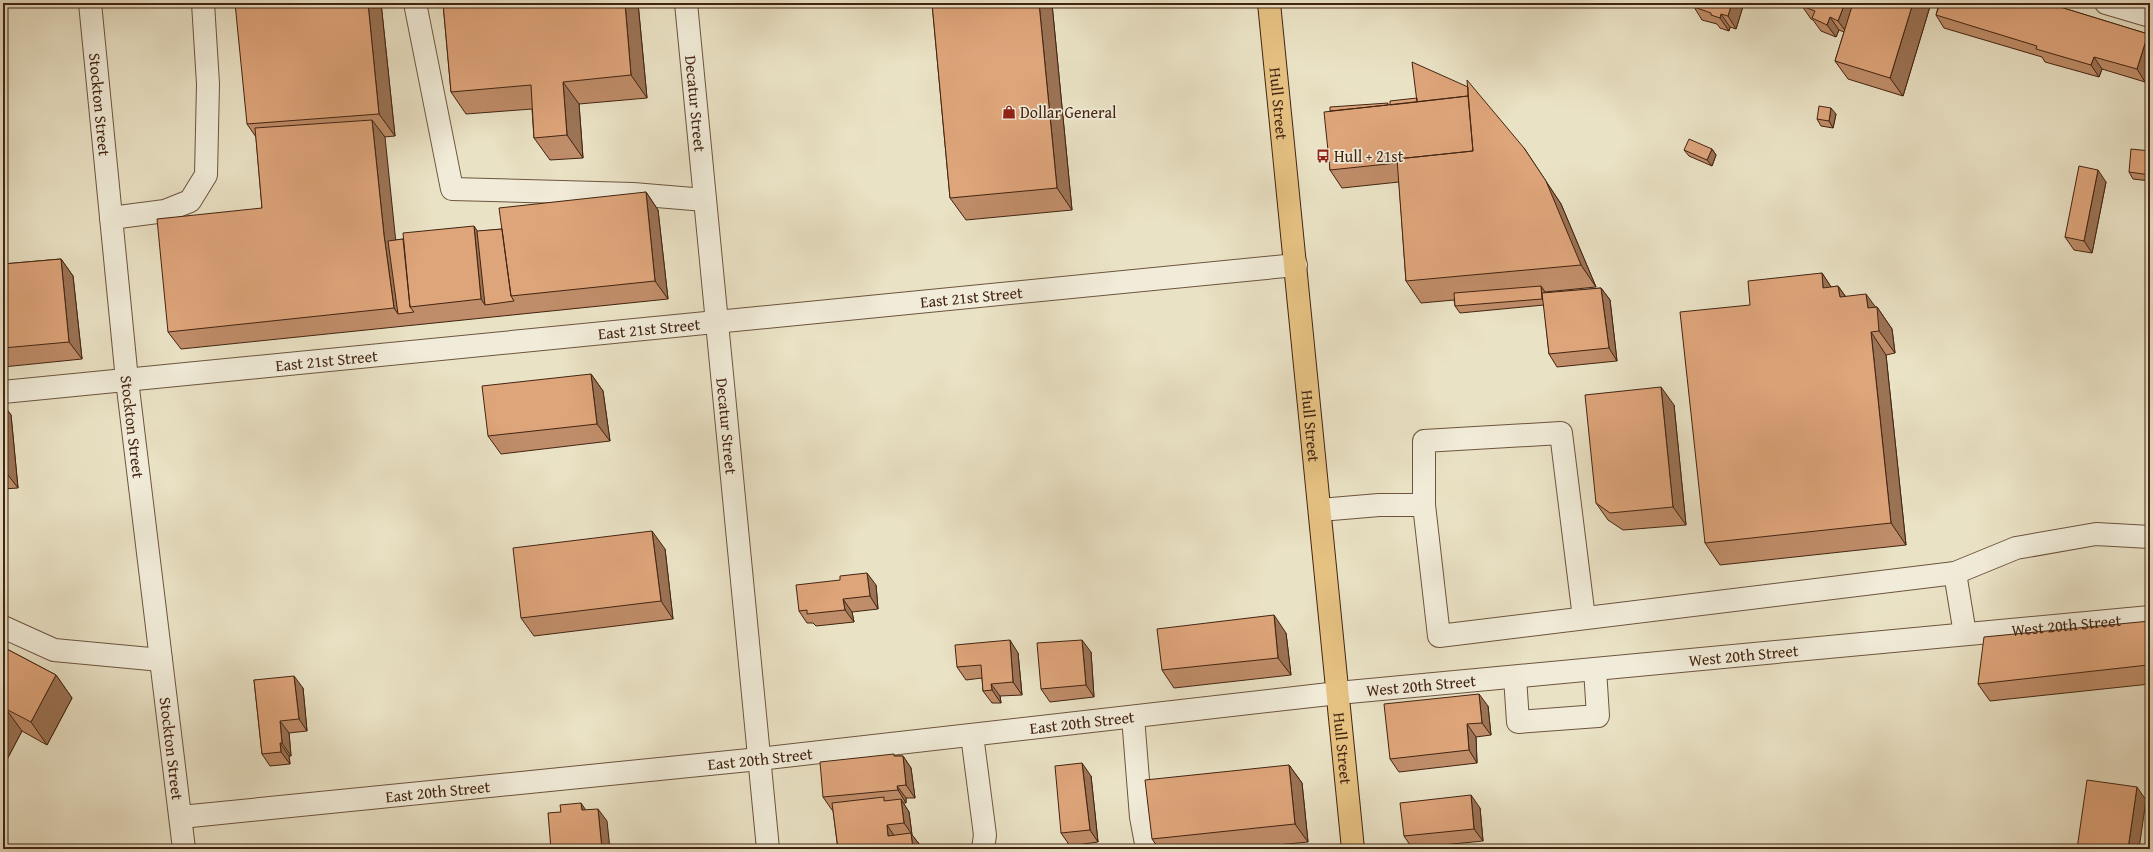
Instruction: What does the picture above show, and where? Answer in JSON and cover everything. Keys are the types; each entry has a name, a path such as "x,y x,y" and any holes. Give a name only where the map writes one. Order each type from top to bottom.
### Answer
{"main road":[{"name":"Hull Street","path":"1269,3 1353,849"}],"street":[{"name":"Stockton Street","path":"90,3 127,380 184,849"},
{"path":"111,218 165,210 190,201 206,175 208,84 203,3"},
{"path":"415,3 452,190 633,194 705,200"},
{"name":"Decatur Street","path":"686,3 768,849"},
{"path":"2106,3 2150,16"},
{"name":"East 21st Street","path":"3,392 1296,265"},
{"path":"1584,618 1561,434 1424,441 1424,505 1439,636 1955,573 2016,548 2096,534 2150,537"},
{"path":"1320,510 1379,505 1424,505"},
{"path":"1955,573 1965,634"},
{"name":"West 20th Street","path":"1338,693 2150,617"},
{"path":"3,627 54,650 161,660"},
{"path":"1515,676 1518,722 1598,716 1595,669"},
{"name":"East 20th Street","path":"181,817 759,759 1338,693"},
{"path":"1133,717 1142,817 1147,849"},
{"path":"972,735 985,835 983,849"}],"building":[{"path":"235,3 368,3 379,114 247,124"},
{"path":"443,3 625,3 631,75 563,82 567,135 534,138 531,85 451,92"},
{"name":"Dollar General","path":"932,3 1039,3 1057,188 950,198"},
{"path":"1695,3 1732,3 1728,16 1721,14 1720,18 1694,7"},
{"path":"1803,3 1845,3 1838,21 1830,17 1827,25 1812,18 1815,11 1802,6"},
{"path":"1853,3 1913,3 1890,78 1835,61"},
{"path":"1940,3 2047,3 2148,34 2137,69 2094,57 2091,65 2036,49 2037,46 1936,15"},
{"path":"1412,62 1468,87 1468,96 1417,102"},
{"path":"1467,80 1524,148 1546,181 1581,265 1406,281 1397,159 1473,151"},
{"path":"1468,96 1473,151 1397,159 1397,163 1330,170 1324,112"},
{"path":"1417,98 1417,102 1390,105 1390,101"},
{"path":"1388,103 1388,105 1330,111 1330,107"},
{"path":"1819,106 1831,108 1829,121 1817,119"},
{"path":"372,120 384,235 394,308 168,332 157,219 262,208 255,128"},
{"path":"1689,139 1712,149 1707,160 1684,150"},
{"path":"2131,149 2150,151 2150,175 2129,172"},
{"path":"2079,166 2098,170 2084,241 2065,237"},
{"path":"646,192 655,281 511,296 499,208"},
{"path":"474,226 481,299 410,307 403,233"},
{"path":"502,229 511,296 514,301 485,305 477,231"},
{"path":"403,239 410,307 414,312 398,314 388,241"},
{"path":"61,259 69,342 3,348 3,264"},
{"path":"1822,273 1823,288 1838,286 1840,297 1866,294 1868,308 1877,307 1879,331 1871,332 1891,523 1705,543 1680,312 1750,305 1748,281"},
{"path":"1541,286 1542,299 1455,306 1454,293"},
{"path":"1601,288 1609,348 1549,354 1542,293"},
{"path":"591,374 597,424 488,436 482,386"},
{"path":"1661,387 1673,507 1610,513 1596,503 1585,395"},
{"path":"3,447 5,471 3,471"},
{"path":"652,531 661,601 521,618 513,548"},
{"path":"867,573 870,596 843,599 845,610 807,614 807,610 799,611 796,585 840,580 840,576"},
{"path":"1274,615 1278,658 1162,670 1157,629"},
{"path":"2150,621 2148,665 1978,684 1984,637"},
{"path":"1010,640 1013,682 991,684 992,690 983,691 981,665 957,667 955,645"},
{"path":"1082,640 1086,685 1041,689 1037,643"},
{"path":"3,647 56,675 31,722 6,709 3,715"},
{"path":"294,676 299,719 280,721 282,743 280,743 281,752 262,754 254,680"},
{"path":"1479,694 1482,723 1467,724 1469,750 1390,759 1384,704"},
{"path":"894,754 894,756 903,756 906,785 897,786 898,790 823,797 820,762"},
{"path":"1082,763 1090,830 1061,833 1055,766"},
{"path":"1289,765 1295,824 1152,839 1145,780"},
{"path":"2087,780 2137,787 2128,849 2077,849"},
{"path":"1471,795 1474,829 1404,836 1400,803"},
{"path":"884,797 884,801 901,799 904,823 887,825 888,836 911,833 913,849 838,849 832,803"},
{"path":"581,803 582,810 598,809 602,849 551,849 548,813 561,812 560,805"}],"place":[{"name":"Dollar General","path":"1009,112"},
{"name":"Hull + 21st","path":"1323,156"}]}
